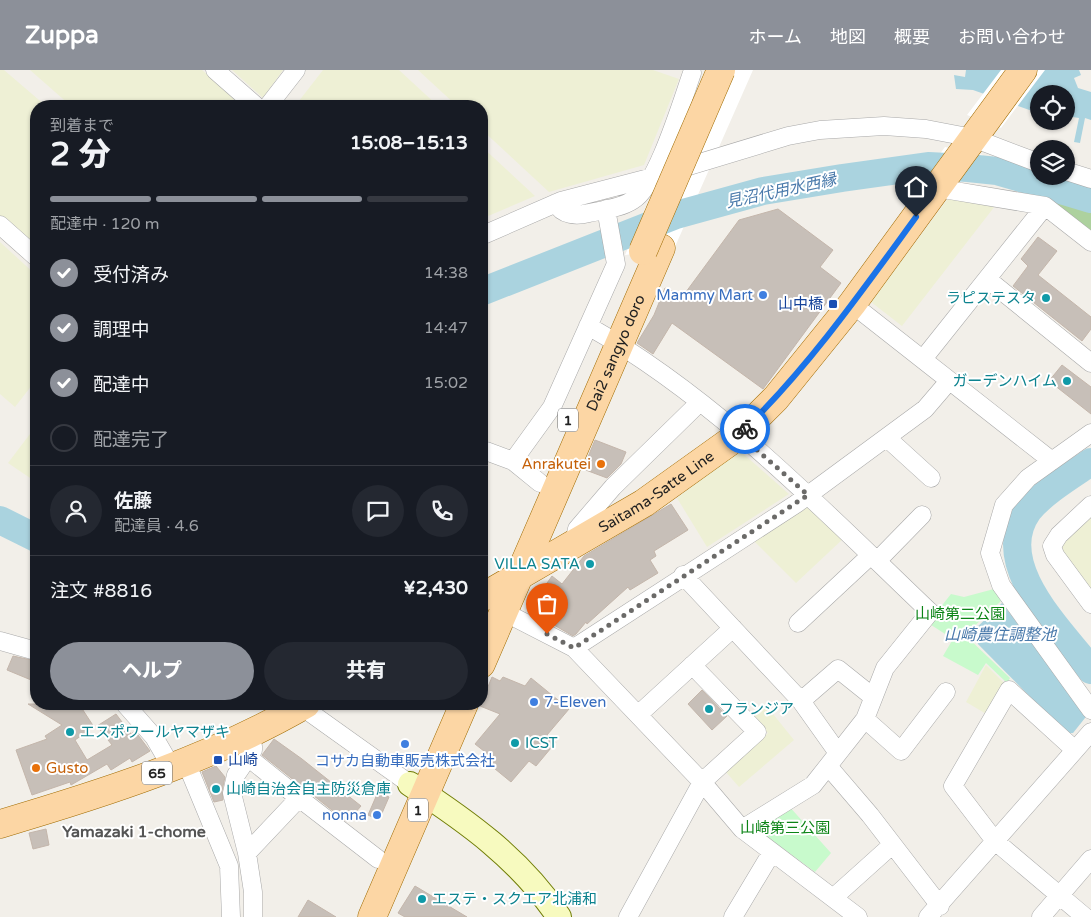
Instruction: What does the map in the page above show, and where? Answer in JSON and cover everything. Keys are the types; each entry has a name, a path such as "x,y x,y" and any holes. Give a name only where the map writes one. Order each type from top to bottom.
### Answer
{"main road":[{"name":"Dai2 sangyo doro","path":"652,250 721,70"},
{"name":"Dai2 sangyo doro","path":"488,618 490,605 540,483 604,336 652,250 738,70"},
{"name":"Saitama-Satte Line","path":"490,605 520,575 644,503 739,434 782,392 852,304 1023,70"},
{"name":"Dai2 sangyo doro","path":"520,575 604,336"},
{"name":"65","path":"0,824 79,801 179,765 247,747 298,710"},
{"name":"1","path":"372,917 418,789 443,710"},
{"name":"1","path":"353,917 378,859 461,710"}],"street":[{"path":"215,70 249,100"},
{"path":"273,100 296,70"},
{"path":"556,203 563,211 573,215 606,209 634,200 653,177 692,73"},
{"path":"488,233 556,203 653,177 788,136 836,128 906,127 973,138 1030,159"},
{"path":"1075,174 1091,179"},
{"path":"940,184 1045,206 1091,242"},
{"path":"923,359 1045,206"},
{"path":"513,461 604,336 616,264 606,209"},
{"path":"0,225 30,252"},
{"path":"987,279 1091,363"},
{"path":"852,304 1052,461"},
{"path":"604,336 700,402 739,434 808,495 930,612 885,668 865,719 813,785 742,830"},
{"path":"574,648 808,495 925,409 949,380"},
{"path":"574,543 577,529 613,487 700,402"},
{"path":"1091,433 1028,478 1004,505 990,553 1001,585 1091,710"},
{"path":"887,438 931,478"},
{"path":"488,452 513,461 540,483"},
{"path":"1091,504 1059,535 1052,546 1055,555 1091,604"},
{"path":"798,622 922,515"},
{"path":"683,575 801,702 833,760 892,844 934,911 1091,732"},
{"path":"490,605 574,648 702,782 742,830 858,917"},
{"path":"639,714 732,628"},
{"path":"0,641 30,650"},
{"path":"628,917 702,782 757,732 692,666"},
{"path":"801,702 838,669 873,697"},
{"path":"1075,750 1009,690 953,786 995,841 1085,917"},
{"path":"865,719 901,751 946,692"},
{"path":"130,710 179,765 229,866 231,917"},
{"path":"309,710 468,824 520,867 536,884 559,917"},
{"path":"253,917 253,892 247,853 232,793 236,775 247,747 299,798 378,859"},
{"path":"247,853 299,798"},
{"path":"832,898 892,844"},
{"path":"733,917 772,852"},
{"path":"1041,917 1091,859"}],"green space":[{"path":"0,70 4,70 39,100 30,100 30,245 0,218"},
{"path":"30,70 202,70 237,100 64,100"},
{"path":"232,70 283,70 263,98"},
{"path":"323,70 399,70 432,100 300,100"},
{"path":"418,70 653,70 679,79 644,165 549,192 488,135 488,100 450,100"},
{"path":"488,152 535,196 488,216"},
{"path":"1052,195 1091,207 1091,232 1050,200"},
{"path":"947,200 995,206 902,326 871,302"},
{"path":"0,242 30,270 30,388 15,407 0,394"},
{"path":"30,434 30,478 8,463"},
{"path":"739,450 789,494 707,547 677,498"},
{"path":"808,506 844,538 796,583 752,539"},
{"path":"1091,512 1091,592 1064,557 1061,545"},
{"name":"山崎第二公園","path":"994,589 1001,601 965,635 1010,678 1007,683 986,663 978,675 943,656 953,639 928,623 951,594 964,597"},
{"path":"986,665 1006,685 988,715 966,702"},
{"path":"765,704 794,740 739,787 725,771 768,733 751,716"},
{"name":"山崎第三公園","path":"788,805 831,853 815,872 758,830 758,823"}],"water":[{"path":"966,70 1079,70 1081,75 1074,78 1078,88 1091,92 1091,120 1085,118 1080,143 1075,142 1079,118 1075,117 1075,85 1030,85 1030,110 973,90 956,89 954,75 965,77"},
{"name":"山崎農住調整池","path":"1002,603 1085,712 1085,718 1073,733 1066,733 969,635"}],"pier":[{"path":"705,70 753,70 674,249 625,255"},
{"path":"1001,70 1045,70 1034,85 1030,85 1030,90 1001,128 967,115"},
{"path":"945,147 983,155 961,184 922,178"}],"building":[{"path":"778,209 833,250 820,267 841,283 763,389 672,323 653,354 637,343 654,315 665,288 683,296 739,220"},
{"name":"ラピステスタ","path":"1038,237 1057,251 1038,275 1091,317 1091,329 1082,341 1013,286 1028,266 1021,259"},
{"name":"ガーデンハイム","path":"1062,365 1091,387 1091,414 1049,381"},
{"path":"595,440 626,452 621,464 607,478 583,469"},
{"path":"671,504 688,530 654,551 656,556 650,560 658,573 630,590 628,587 587,624 586,622 576,634 573,636 528,610 552,576 562,584 584,556"},
{"path":"13,656 30,660 30,680 7,670"},
{"path":"492,677 500,681 503,677 525,686 531,678 569,709 547,735 556,742 536,766 529,761 511,782 489,764 494,759 475,744 500,714 488,709 488,687"},
{"name":"フランジア","path":"702,690 727,716 712,730 688,704"},
{"path":"38,710 83,710 94,727 75,740 87,760 112,745 97,726 116,714 131,734 135,731 150,751 132,762 130,758 111,770 107,764 71,785 70,782 32,795 16,750 47,739 45,736 62,725"},
{"path":"274,739 361,806 347,822 262,755"},
{"name":"山崎自治会自主防災倉庫","path":"216,766 225,777 222,791 223,800 214,802 202,772"},
{"path":"378,792 389,797 379,820 368,815"},
{"path":"46,829 49,845 33,849 29,833"},
{"name":"エステ・スクエア北浦和","path":"415,886 467,917 405,917 398,913"},
{"path":"308,900 336,917 298,917"}],"waterway":[{"name":"見沼代用水西縁","path":"488,289 676,215 763,191 842,178 928,166 968,168 997,171 1091,199"},
{"name":"見沼代用水西縁","path":"1091,462 1049,491 1028,511 1019,531 1018,553 1023,574 1034,596 1048,617 1091,670"},
{"name":"見沼代用水西縁","path":"0,520 30,535"}],"way so far":[{"path":"547,634 574,648 605,625 808,495 739,434 745,429"}],"place":[{"name":"Mammy Mart","path":"763,295"},
{"name":"ラピステスタ","path":"1046,298"},
{"name":"山中橋","path":"833,304"},
{"name":"ガーデンハイム","path":"1067,381"},
{"name":"Anrakutei","path":"601,464"},
{"name":"VILLA SATA","path":"590,564"},
{"name":"7-Eleven","path":"534,702"},
{"name":"フランジア","path":"709,709"},
{"name":"エスポワールヤマザキ","path":"70,732"},
{"name":"ICST","path":"515,743"},
{"name":"コサカ自動車販売株式会社","path":"405,744"},
{"name":"山崎","path":"218,760"},
{"name":"Gusto","path":"36,768"},
{"name":"山崎自治会自主防災倉庫","path":"216,789"},
{"name":"nonna","path":"377,815"},
{"name":"エステ・スクエア北浦和","path":"422,899"}],"district":[{"name":"Yamazaki 1-chome","path":"134,832"}],"route":[{"path":"745,429 776,398 824,342 916,217"}]}
